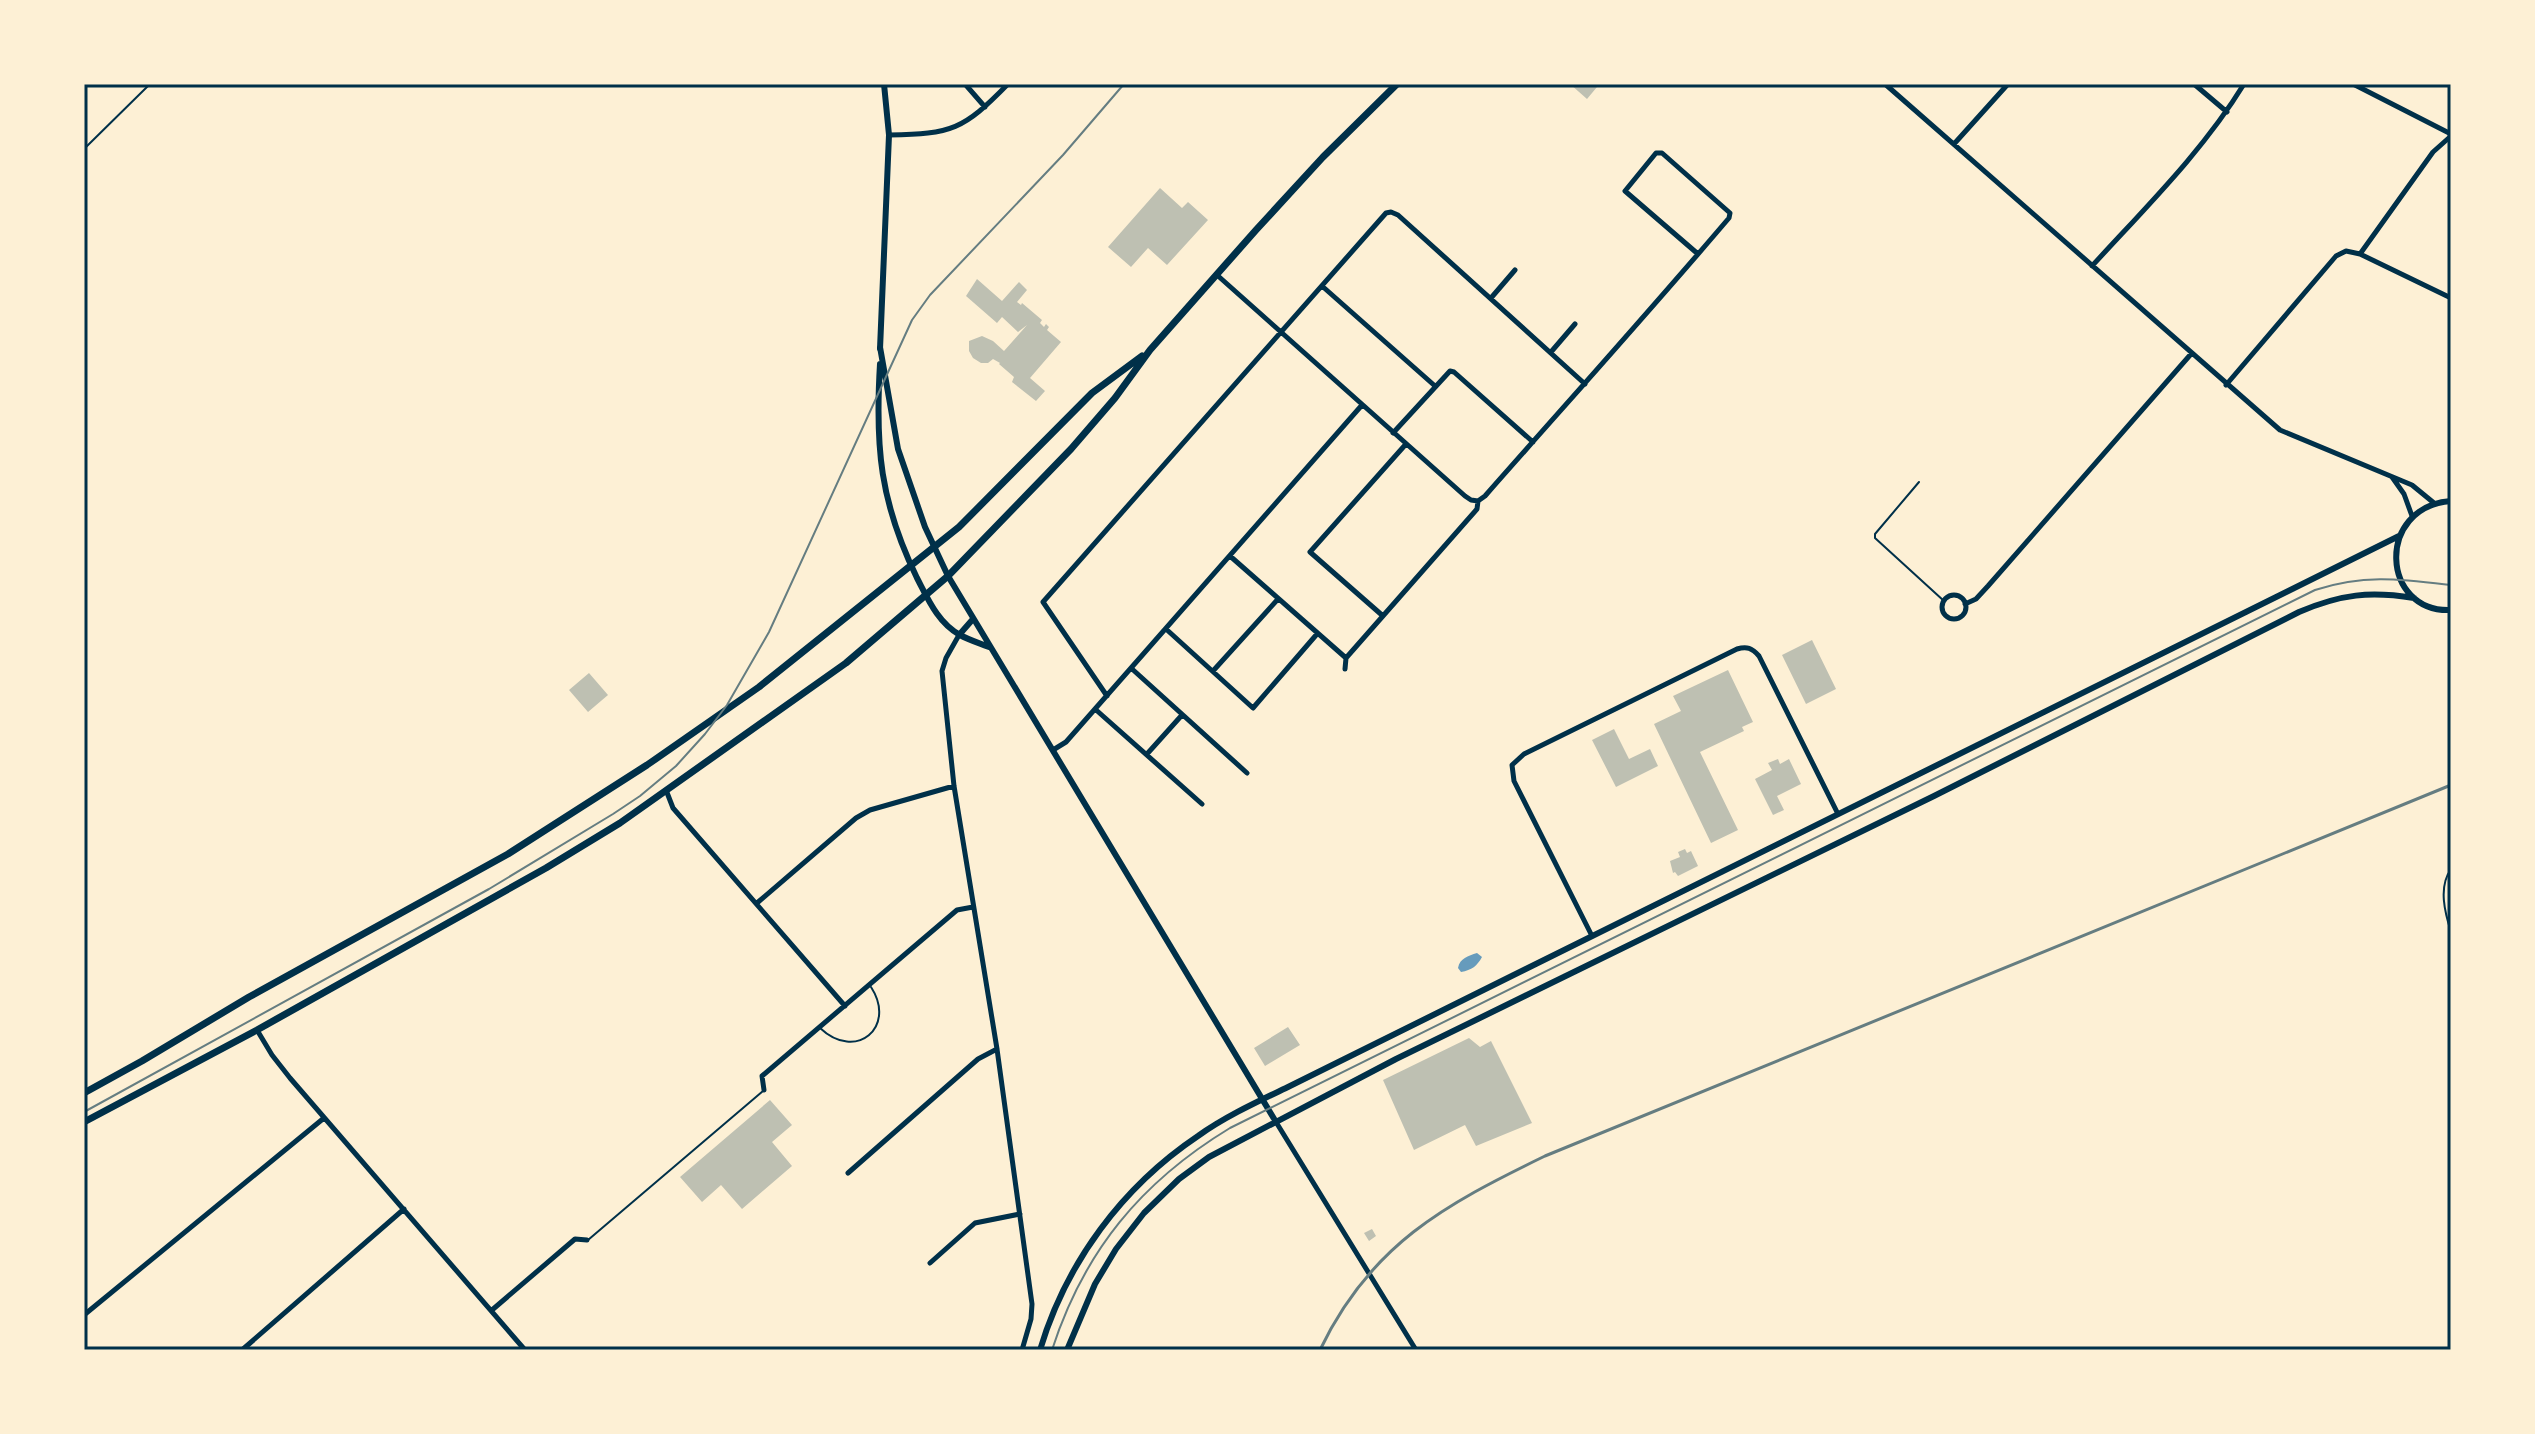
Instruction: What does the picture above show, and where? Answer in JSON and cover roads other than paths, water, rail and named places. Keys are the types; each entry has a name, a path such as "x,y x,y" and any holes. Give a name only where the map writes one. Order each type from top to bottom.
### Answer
{"main road":[{"path":"84,1122 257,1030 546,868 620,823 846,663 948,576 1071,449 1115,398 1150,350 1216,275 1323,157 1397,84"},
{"path":"84,1093 508,854 647,765 759,687 935,548 1092,393 1150,350"}],"street":[{"path":"884,84 889,135 877,419 881,472 892,518 936,614 959,635 989,647"},
{"path":"965,84 985,107"},
{"path":"889,135 949,130 969,120 1008,84"},
{"path":"1885,84 2280,430 2412,485 2434,503"},
{"path":"1954,144 2008,84"},
{"path":"2194,84 2227,112"},
{"path":"2092,266 2227,112 2244,84"},
{"path":"2353,84 2451,135 2433,152 2360,254"},
{"path":"1216,275 1469,500 1478,501 1585,384 1726,222 1730,214 1662,153 1656,153 1625,191 1698,254"},
{"path":"1107,696 1043,602 1384,215 1391,212 1398,215 1585,384"},
{"path":"2226,385 2336,256 2346,251 2360,254 2451,298"},
{"path":"1491,298 1515,270"},
{"path":"1322,286 1435,386"},
{"path":"1551,352 1575,324"},
{"path":"880,347 898,449 911,489 948,576 1416,1350"},
{"path":"1965,604 1976,599 1988,586 2191,354"},
{"path":"1393,433 1450,371 1533,442"},
{"path":"1053,750 1066,742 1362,405"},
{"path":"1383,616 1310,552 1406,444"},
{"path":"2392,476 2404,494 2412,516"},
{"path":"1345,669 1346,658 1477,509 1478,501"},
{"path":"2451,501 2434,503 2412,516 2399,536 2395,550 2396,565 2403,584 2414,598 2428,606 2451,610"},
{"path":"1040,1350 1048,1323 1076,1265 1099,1229 1160,1165 1198,1135 1264,1099 2399,536"},
{"path":"1230,556 1346,658"},
{"path":"1067,1350 1095,1284 1116,1249 1144,1213 1179,1179 1209,1157 1396,1059 1934,796 2299,612 2342,596 2372,593 2414,598"},
{"path":"1950,596 1957,596 1965,604 1963,615 1953,619 1944,613 1944,601 1950,596"},
{"path":"1213,671 1278,599"},
{"path":"973,619 959,635 942,671 954,786 997,1049 1032,1304 1022,1350"},
{"path":"1166,629 1253,708 1317,634"},
{"path":"1592,936 1514,781 1512,765 1524,754 1745,646 1759,656 1838,814"},
{"path":"1131,668 1247,773"},
{"path":"1095,709 1202,804"},
{"path":"1147,754 1182,715"},
{"path":"757,903 856,818 870,810 954,786"},
{"path":"666,790 673,808 845,1006"},
{"path":"764,1090 762,1076 957,910 973,907"},
{"path":"257,1030 272,1055 324,1118 525,1350"},
{"path":"848,1173 967,1069 997,1049"},
{"path":"84,1315 324,1118"},
{"path":"242,1350 404,1209"},
{"path":"930,1263 978,1221 1020,1214"},
{"path":"492,1310 575,1239 587,1240"}],"lane":[{"path":"1919,482 1875,534 1875,538 1944,601"},
{"path":"819,1028 831,1038 847,1043 859,1042 871,1035 878,1024 880,1010 879,998 870,985"},
{"path":"587,1240 764,1090"}],"water":[{"path":"1477,953 1482,957 1478,963 1461,972 1458,968 1461,962"}],"tram line":[{"path":"84,1112 489,889 613,814 676,766 727,705 769,632 912,320 930,295 1063,155 1124,84"},
{"path":"1052,1350 1081,1281 1120,1222 1169,1172 1230,1128 2315,590 2366,580 2451,585"}],"railway":[{"path":"1320,1350 1362,1282 1387,1255 1443,1211 1508,1174 1545,1156 2451,785"}]}
